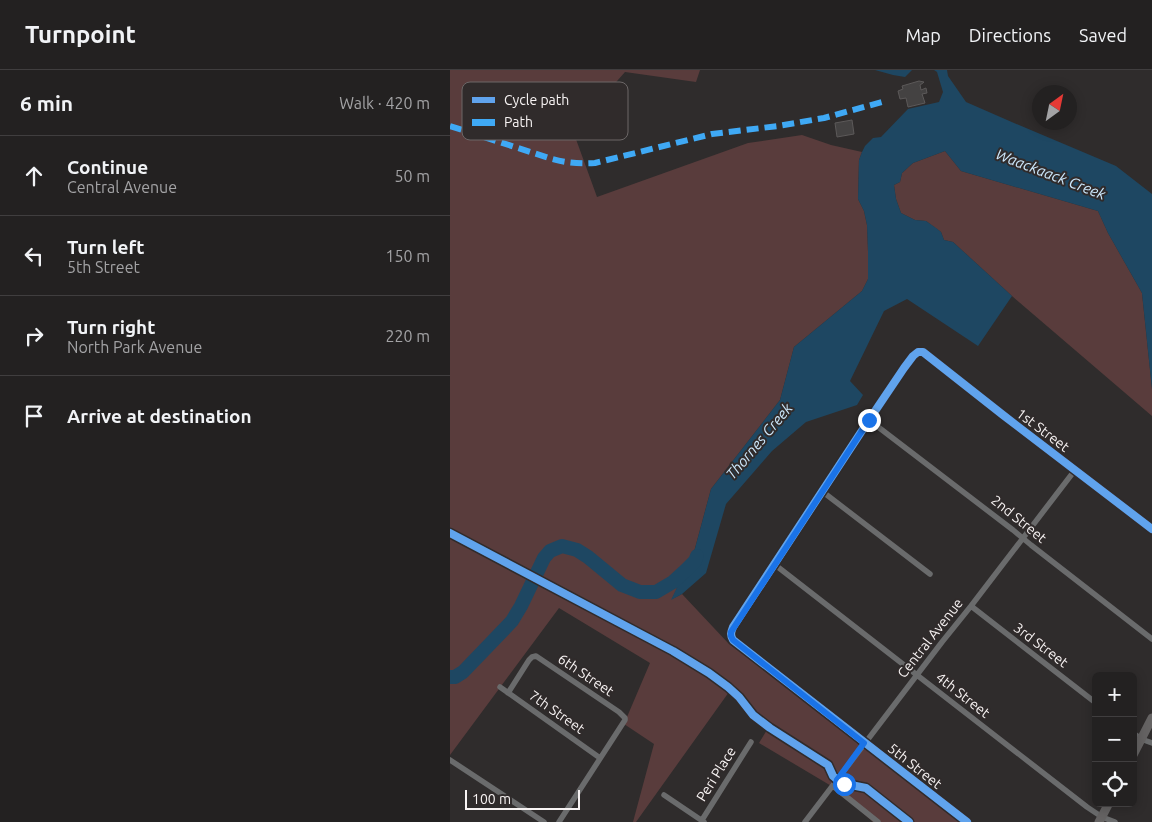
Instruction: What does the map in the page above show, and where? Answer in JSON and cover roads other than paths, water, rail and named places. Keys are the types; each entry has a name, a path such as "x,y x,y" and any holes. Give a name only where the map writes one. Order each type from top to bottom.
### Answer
{"street":[{"name":"1st Street","path":"869,420 913,356 918,352 923,352 1152,529"},
{"path":"774,564 869,420"},
{"name":"2nd Street","path":"869,420 1152,638"},
{"name":"Central Avenue","path":"805,822 1075,470"},
{"path":"822,492 930,574"},
{"name":"5th Street","path":"774,564 733,627 731,632 733,640 967,822"},
{"name":"4th Street","path":"774,564 1100,819 1115,822"},
{"name":"3rd Street","path":"970,606 1092,700"},
{"name":"6th Street","path":"508,693 529,660 532,657 538,657 619,712 625,718 600,758"},
{"name":"7th Street","path":"500,688 600,758"},
{"path":"1137,747 1152,718"},
{"path":"1137,736 1152,743"},
{"name":"Peri Place","path":"703,821 750,742"},
{"path":"558,822 600,758"},
{"path":"450,760 544,822"},
{"path":"832,786 878,822"},
{"path":"664,795 703,821"},
{"path":"1100,819 1107,807"}],"water":[{"path":"875,70 912,70 905,77"},
{"name":"Waackaack Creek","path":"934,70 947,70 948,76 966,102 1116,166 1152,194 1152,389 1142,293 1108,233 1098,211 961,171 945,151 913,163 902,173 900,182 894,185 901,213 915,220 926,221 936,228 941,232 944,240 953,242 1012,296 978,346 907,299 884,311 850,381 863,395 857,405 806,422 772,451 726,504 706,573 682,594 671,600 694,552 711,489 780,400 794,347 862,291 868,279 867,225 864,211 858,199 859,160 865,146 873,138 881,137 908,109 939,102 943,92 937,72"}],"waterway":[{"name":"Thornes Creek","path":"450,677 455,677 463,672 512,621 544,558 550,551 562,546 577,550 622,585 640,592 656,592 673,582 695,561 697,556"}]}
